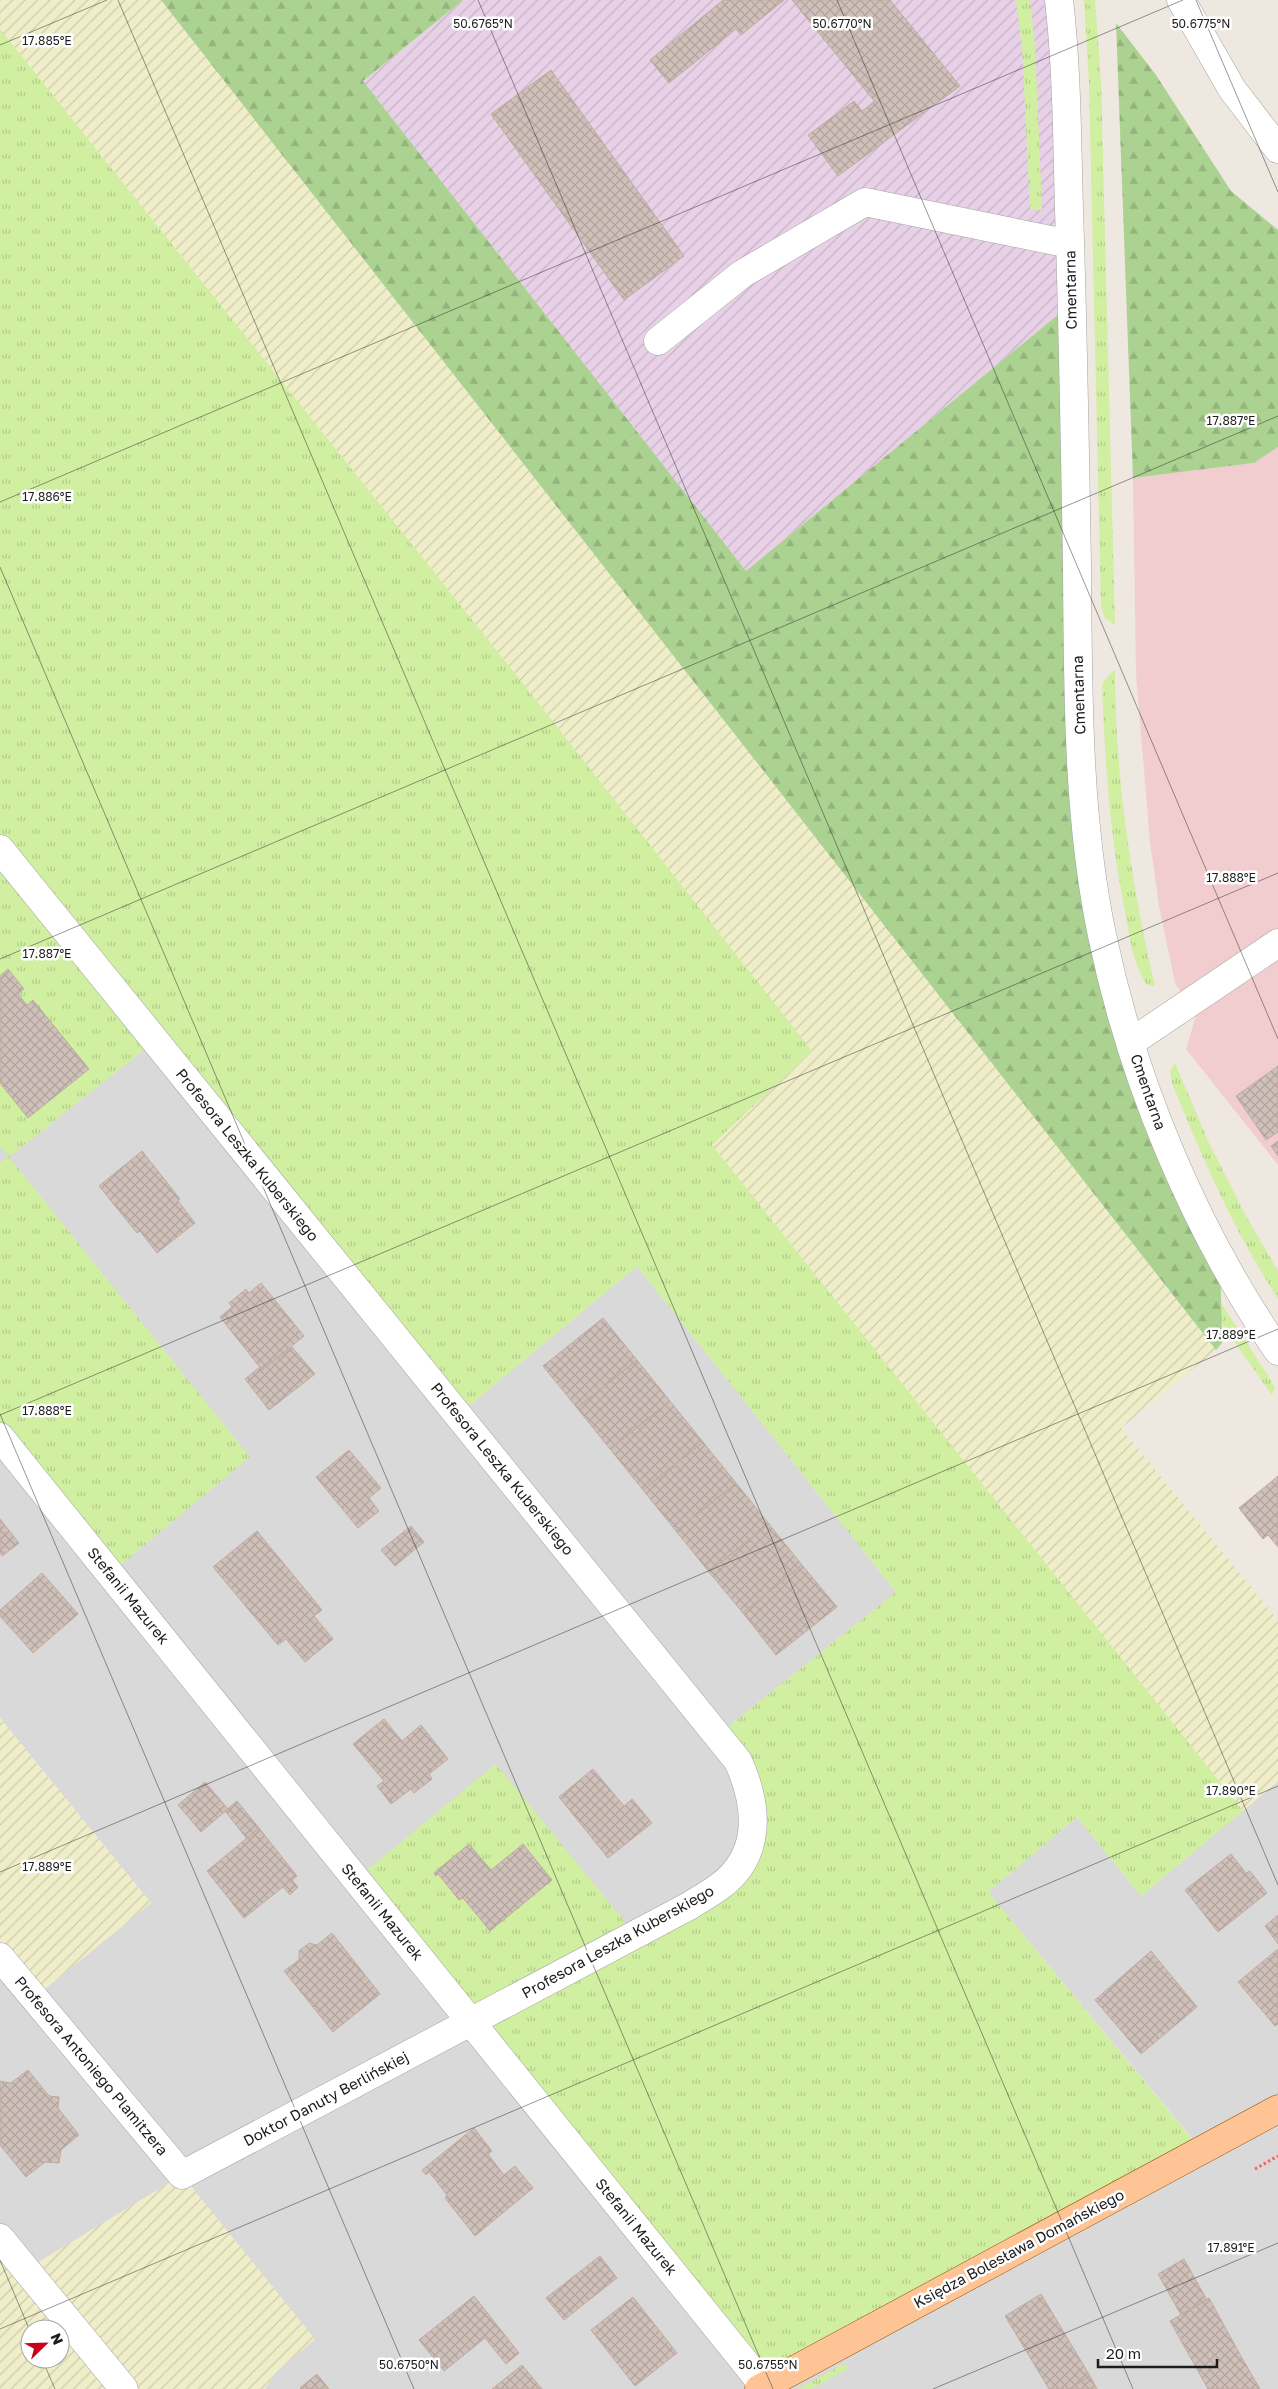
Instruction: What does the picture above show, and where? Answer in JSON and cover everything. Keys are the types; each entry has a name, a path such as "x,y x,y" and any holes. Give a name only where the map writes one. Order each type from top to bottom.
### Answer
{"main road":[{"name":"Księdza Bolesława Domańskiego","path":"762,2388 1278,2109"}],"street":[{"name":"Cmentarna","path":"1059,0 1064,38 1070,244 1076,485 1078,689 1088,840 1102,935 1130,1043 1151,1107 1177,1169 1220,1255 1278,1351"},
{"path":"1181,0 1232,89 1278,149"},
{"path":"658,342 742,274 865,202 1070,244"},
{"name":"Profesora Leszka Kuberskiego","path":"3,860 718,1735 738,1760 747,1781 754,1827 750,1847 739,1866 720,1886 689,1906 471,2022"},
{"path":"1130,1043 1278,943"},
{"name":"Stefanii Mazurek","path":"0,1437 471,2022 762,2388"},
{"name":"Profesora Antoniego Plamitzera","path":"0,1957 182,2175"},
{"name":"Doktor Danuty Berlińskiej","path":"182,2175 471,2022"},
{"path":"0,2238 124,2389"}],"path":[{"path":"1254,2169 1278,2156"}],"shaded area":[{"path":"0,0 161,0 1216,1350 1121,1428 1278,1620 1278,1781 1243,1811 712,1145 812,1051 521,681 0,29"},
{"path":"463,0 1059,0 1071,304 746,571 363,81"},
{"path":"1278,447 1278,1165 1186,1049 1196,1016 1175,983 1159,906 1150,842 1136,674 1133,478 1254,463"},
{"path":"155,1041 458,1415 637,1266 896,1592 718,1735 723,1741 750,1847 635,1934 356,1879 1202,2150 988,1892 1077,1817 1141,1896 1278,1781 1278,2389 265,2389 274,2374 315,2339 27,2269 0,2238 0,1957 151,1903 0,1718 0,1437 9,1157 0,1164 0,1146 9,1156"},
{"path":"0,1718 151,1903 34,1998 0,1957"},
{"path":"182,2175 315,2339 274,2374 265,2389 0,2389 0,2238 27,2269"}],"green space":[{"path":"161,0 463,0 363,81 746,571 1071,304 1102,935 1220,1255 1222,1343 1216,1350"},
{"path":"1016,0 1030,0 1035,46 1042,210 1030,210 1022,46"},
{"path":"1084,0 1095,0 1101,81 1115,625 1105,618 1101,606 1089,82"},
{"path":"1116,23 1156,75 1231,191 1278,230 1278,447 1254,463 1133,478"},
{"path":"0,29 521,681 812,1051 712,1145 1243,1811 1141,1896 1077,1817 988,1892 1202,2151 764,2386 356,1879 496,1764 635,1934 720,1886 754,1827 718,1735 896,1592 637,1266 458,1415 155,1041 9,1157 250,1457 110,1574 0,1437 0,1164 8,1156 0,1146"},
{"path":"1115,669 1118,749 1126,829 1146,948 1155,987 1146,984 1138,968 1133,951 1120,887 1112,830 1102,685"},
{"path":"1175,1063 1208,1141 1246,1216 1278,1271 1278,1299 1233,1221 1195,1139 1172,1083 1170,1071"},
{"path":"1209,1284 1275,1387 1272,1395 1200,1293"},
{"path":"844,2364 850,2368 811,2389 798,2389"}],"building":[{"path":"723,0 784,0 741,35 736,29 669,83 650,60"},
{"path":"792,0 890,0 960,86 838,176 808,135 854,101 862,111 875,102"},
{"path":"551,70 684,256 624,300 491,114"},
{"path":"8,969 24,989 18,994 27,1005 33,1000 89,1069 28,1118 0,1083 0,976"},
{"path":"1278,1066 1278,1132 1266,1140 1236,1096"},
{"path":"1278,1141 1278,1156 1271,1146"},
{"path":"142,1151 180,1199 178,1201 195,1223 157,1253 140,1231 137,1233 99,1186"},
{"path":"261,1283 304,1336 262,1370 220,1317 232,1307 229,1303 246,1289 249,1293"},
{"path":"603,1318 637,1360 577,1408 543,1366"},
{"path":"292,1347 315,1374 269,1410 245,1379 260,1367 262,1370"},
{"path":"637,1360 670,1401 610,1449 577,1408"},
{"path":"670,1401 703,1442 643,1490 610,1449"},
{"path":"703,1442 736,1483 676,1531 643,1490"},
{"path":"349,1450 381,1488 369,1498 379,1511 358,1528 316,1477"},
{"path":"1278,1476 1278,1547 1268,1535 1263,1539 1239,1508"},
{"path":"736,1483 769,1524 709,1572 676,1531"},
{"path":"0,1519 19,1543 2,1556 0,1553"},
{"path":"769,1524 802,1565 743,1613 709,1572"},
{"path":"411,1526 424,1542 395,1566 381,1550"},
{"path":"257,1531 322,1610 314,1616 333,1639 305,1662 286,1639 278,1645 213,1567"},
{"path":"802,1565 837,1607 776,1655 743,1613"},
{"path":"42,1573 78,1614 33,1653 0,1616 0,1610"},
{"path":"384,1719 402,1741 421,1725 448,1759 429,1774 432,1779 414,1793 411,1789 391,1804 377,1786 384,1781 353,1744"},
{"path":"593,1769 624,1806 632,1799 652,1823 608,1858 559,1797"},
{"path":"205,1782 228,1809 201,1832 178,1805"},
{"path":"237,1801 259,1828 247,1839 225,1811"},
{"path":"259,1828 297,1876 292,1880 298,1887 290,1895 283,1887 244,1918 207,1871"},
{"path":"469,1844 491,1870 523,1844 552,1880 490,1931 463,1898 459,1900 438,1874 436,1876 434,1873"},
{"path":"1231,1854 1246,1873 1250,1871 1267,1893 1218,1932 1185,1890"},
{"path":"1278,1915 1278,1944 1265,1926"},
{"path":"332,1933 380,1994 333,2032 284,1971 299,1960 299,1951 309,1943 317,1945"},
{"path":"1278,1949 1278,2024 1275,2026 1238,1982"},
{"path":"1151,1951 1197,2007 1141,2054 1095,2000"},
{"path":"28,2070 49,2096 59,2097 58,2108 79,2135 61,2150 59,2163 45,2162 26,2177 0,2145 0,2081 11,2083"},
{"path":"474,2128 492,2151 488,2154 504,2175 515,2166 533,2188 475,2236 445,2198 447,2195 429,2172 426,2175 422,2170"},
{"path":"600,2256 617,2278 564,2320 546,2298"},
{"path":"1184,2259 1207,2300 1181,2315 1158,2274"},
{"path":"1041,2294 1090,2376 1069,2389 1049,2389 1005,2316"},
{"path":"474,2296 519,2353 506,2364 485,2338 444,2371 419,2340"},
{"path":"633,2297 677,2353 635,2386 591,2330"},
{"path":"1209,2298 1260,2389 1208,2389 1170,2321"},
{"path":"522,2365 542,2389 492,2389"},
{"path":"317,2374 329,2389 300,2388"},
{"path":"1090,2376 1097,2389 1069,2389"}]}
